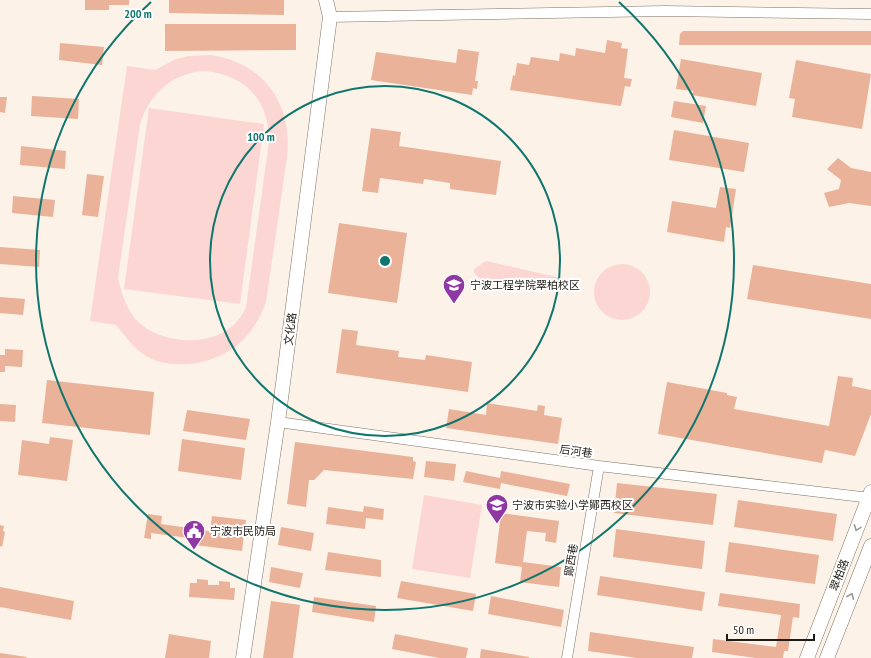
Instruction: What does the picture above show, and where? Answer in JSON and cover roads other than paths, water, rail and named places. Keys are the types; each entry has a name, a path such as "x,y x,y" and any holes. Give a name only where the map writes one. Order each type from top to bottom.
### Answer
{"street":[{"name":"文化路","path":"243,658 278,422 330,17 326,0"},
{"path":"330,17 665,11 871,14"},
{"name":"后河巷","path":"278,422 599,466 870,496"},
{"name":"鄮西巷","path":"567,658 599,466"},
{"name":"翠柏路","path":"807,658 870,496"},
{"name":"翠柏路","path":"827,658 871,546"}],"place":[{"name":"宁波工程学院翠柏校区","path":"454,304"},
{"name":"宁波市实验小学鄮西校区","path":"497,524"},
{"name":"宁波市民防局","path":"194,550"}]}
